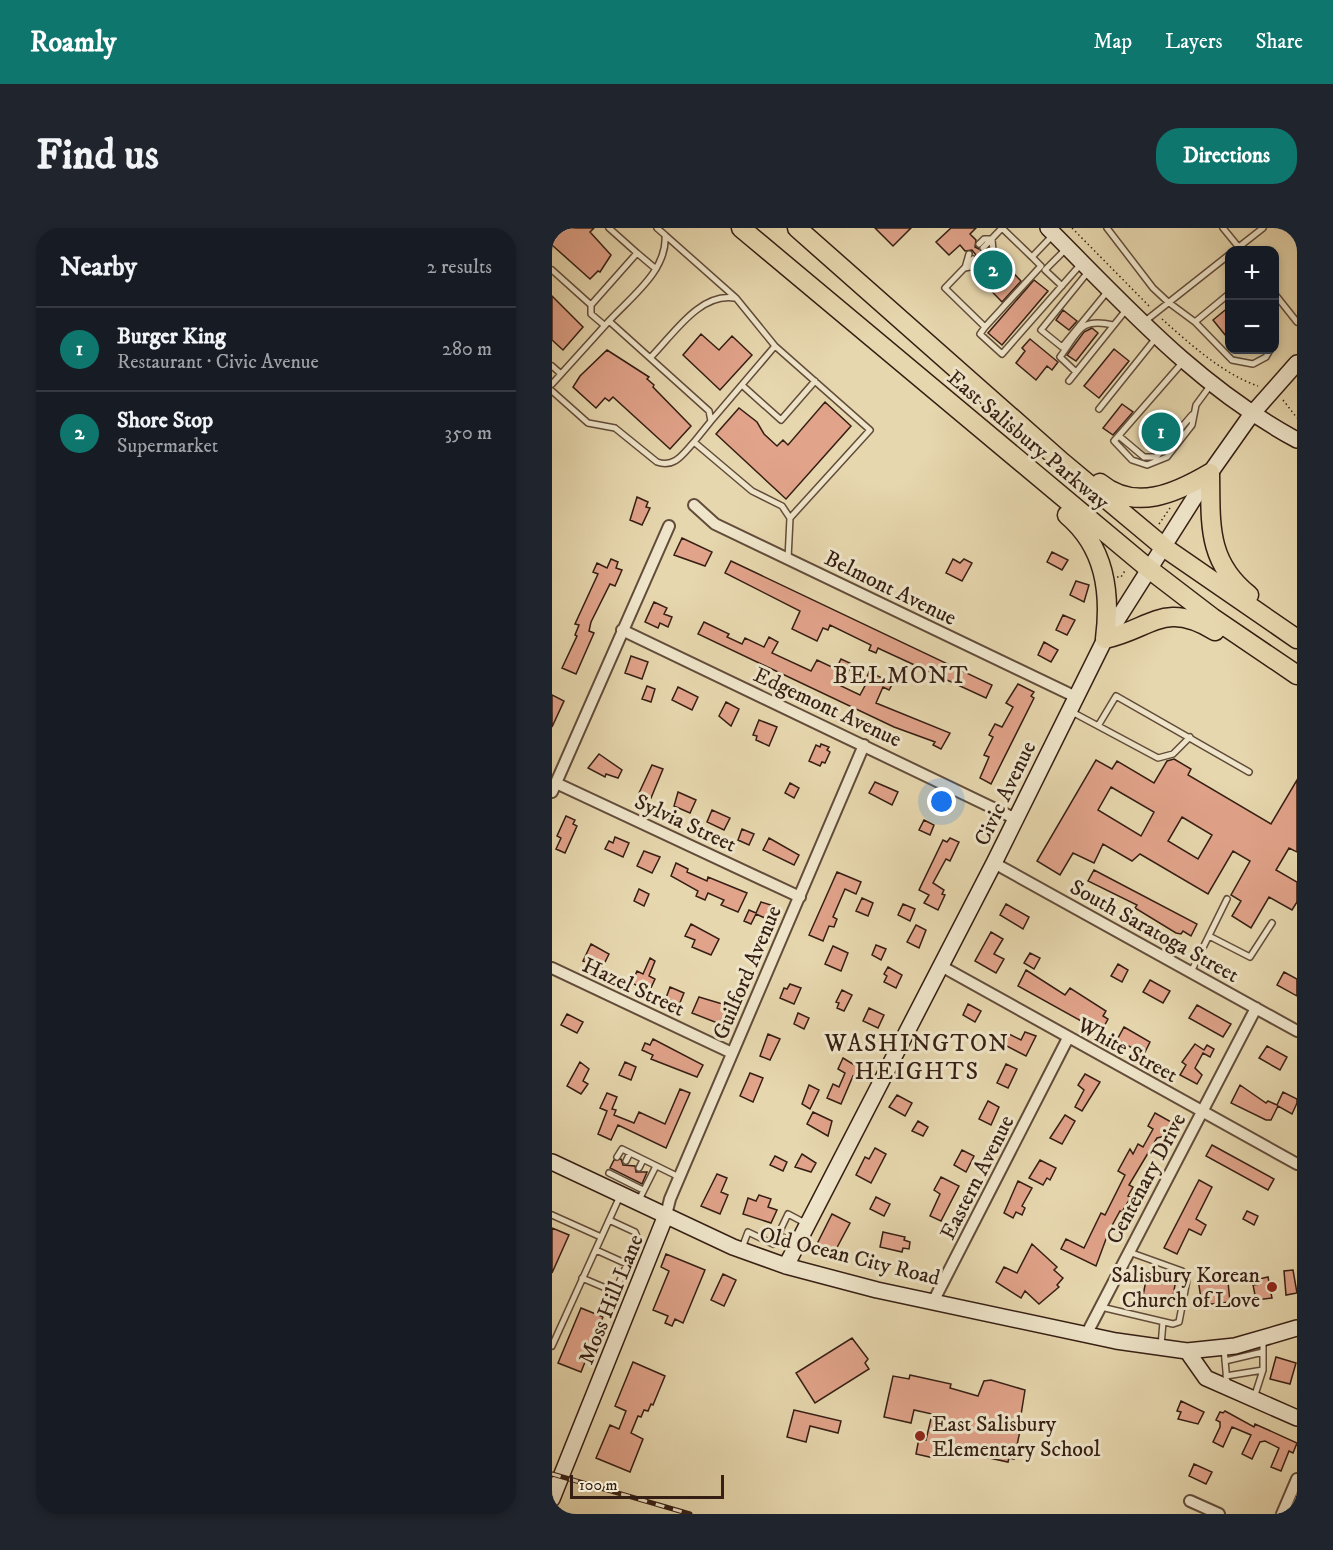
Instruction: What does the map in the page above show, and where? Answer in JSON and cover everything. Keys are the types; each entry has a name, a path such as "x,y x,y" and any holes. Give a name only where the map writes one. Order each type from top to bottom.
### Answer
{"main road":[{"name":"East Salisbury Parkway","path":"741,228 942,398 1149,568 1213,618 1296,675"},
{"name":"East Salisbury Parkway","path":"796,228 989,399 1165,548 1297,639"},
{"path":"942,398 1007,464 1080,526 1099,559 1106,577 1108,599 1105,639 1160,617 1198,621 1262,662 1296,675"},
{"path":"989,399 1031,424 1108,490 1120,494 1155,498 1180,490 1210,473 1210,530 1215,550 1223,567 1233,583 1297,628"}],"street":[{"path":"1051,231 1142,324 1183,362 1251,415 1297,440"},
{"name":"Civic Avenue","path":"786,1266 994,863 1105,639 1149,568 1165,548 1210,473 1251,415 1297,363"},
{"name":"Belmont Avenue","path":"694,505 715,524 1073,704"},
{"path":"554,787 669,526"},
{"name":"Edgemont Avenue","path":"622,630 1016,819"},
{"name":"Guilford Avenue","path":"666,1215 679,1177 864,745"},
{"name":"Sylvia Street","path":"554,787 800,897"},
{"name":"South Saratoga Street","path":"994,863 1297,1031"},
{"name":"White Street","path":"941,966 1297,1164"},
{"name":"Hazel Street","path":"552,968 732,1053"},
{"name":"Centenary Drive","path":"1086,1335 1256,1008"},
{"name":"Eastern Avenue","path":"934,1300 1068,1038"},
{"name":"Old Ocean City Road","path":"552,1162 608,1176 628,1186 666,1215 742,1250 786,1266 877,1290 934,1300 1116,1341 1187,1351 1224,1354 1263,1345 1297,1328"},
{"name":"Moss Hill Lane","path":"552,1499 666,1215"},
{"path":"1187,1351 1206,1377 1226,1382 1253,1400 1297,1418"},
{"path":"1282,1514 1297,1479"},
{"path":"1190,1501 1219,1514"}],"lane":[{"path":"609,228 656,269"},
{"path":"657,228 736,298 763,334 870,430 790,518"},
{"path":"981,246 984,239 992,238 1002,228 1062,286"},
{"path":"1107,228 1153,288 1195,322 1225,353"},
{"path":"1223,228 1236,246"},
{"path":"1242,246 1263,228"},
{"path":"1032,257 1051,231"},
{"path":"552,384 656,269 666,248 665,235"},
{"path":"989,255 993,251 992,238"},
{"path":"1067,248 1043,268 980,334 1002,354 1062,286 1086,267"},
{"path":"637,253 591,305 591,314 607,323 651,357 709,411 711,421"},
{"path":"971,257 945,288 985,327"},
{"path":"1142,324 1225,258"},
{"path":"964,268 979,265"},
{"path":"1086,267 1041,330 1062,347 1109,290"},
{"path":"552,270 591,305"},
{"path":"1195,322 1225,297"},
{"path":"651,357 701,306 712,299 736,298"},
{"path":"1279,298 1296,317"},
{"path":"1069,381 1126,308"},
{"path":"1076,372 1060,357 1084,325 1092,321 1113,325"},
{"path":"1099,409 1157,337"},
{"path":"552,391 588,423 615,428 657,462 664,464 675,462 743,386 775,345"},
{"path":"1226,354 1241,364 1253,364 1268,354"},
{"path":"1183,362 1114,441 1132,460 1147,465 1167,456 1191,425 1196,405 1211,385"},
{"path":"552,366 561,374"},
{"path":"743,386 781,420 815,381"},
{"path":"694,442 752,491 782,506 790,518 788,559"},
{"path":"1098,726 1116,696 1249,772"},
{"path":"1073,704 1098,726 1158,758 1173,754 1190,738"},
{"path":"1191,972 1227,899"},
{"path":"1209,936 1250,957 1272,923"},
{"path":"617,1157 622,1149 679,1177"},
{"path":"626,1161 630,1153"},
{"path":"639,1168 643,1160"},
{"path":"640,1196 656,1166"},
{"path":"552,1346 609,1220 628,1186 619,1176 608,1176"},
{"path":"742,1250 748,1232 773,1244 788,1214 808,1225"},
{"path":"552,1215 601,1237"},
{"path":"582,1278 615,1292 638,1239 635,1232 609,1220"},
{"path":"778,1234 798,1244"},
{"path":"596,1250 627,1264"},
{"path":"1101,1307 1173,1324 1179,1322 1187,1280 1182,1271 1128,1251"},
{"path":"1160,1347 1163,1322"},
{"path":"1253,1400 1263,1370 1263,1345"},
{"path":"1224,1354 1226,1382 1263,1370"}],"path":[{"path":"1072,228 1156,313 1227,371 1283,400 1297,418"},
{"path":"1158,526 1175,500"},
{"path":"1112,578 1121,577 1127,568"}],"building":[{"path":"558,228 594,228 590,232 611,255 600,272 598,271 590,279 552,245 552,235"},
{"path":"875,228 911,228 893,246"},
{"path":"951,228 976,228 970,234 976,240 975,247 985,252 987,259 996,255 1021,281 1002,302 974,273 984,265 972,250 965,251 960,245 949,255 936,242"},
{"path":"1034,280 1048,291 1002,345 988,333"},
{"path":"552,296 583,327 563,350 552,340"},
{"path":"1063,310 1077,321 1069,330 1056,320"},
{"path":"1225,310 1225,335 1213,320"},
{"path":"1092,328 1098,333 1076,361 1067,355 1084,332"},
{"path":"701,334 719,350 732,336 752,355 720,390 683,355"},
{"path":"1030,339 1058,362 1052,370 1047,366 1036,380 1016,363 1025,351 1022,348"},
{"path":"1114,349 1129,361 1099,398 1084,386"},
{"path":"607,350 649,377 647,379 654,385 653,387 691,426 670,449 613,397 609,401 605,398 596,408 573,387 580,376"},
{"path":"825,402 851,426 786,499 716,434 739,408 757,422 764,434 777,446 783,440 788,445"},
{"path":"1122,404 1133,412 1113,435 1103,428"},
{"path":"1163,412 1178,424 1156,449 1152,445 1155,441 1146,434"},
{"path":"637,497 648,502 646,507 650,508 642,525 630,520"},
{"path":"682,538 712,552 705,566 674,555"},
{"path":"1052,552 1068,560 1062,570 1047,562"},
{"path":"611,559 618,562 616,568 622,570 615,586 610,584 591,622 589,631 594,633 576,674 562,668 577,636 575,635 579,625 575,624 598,574 593,572 597,563 607,568"},
{"path":"953,559 960,563 964,559 972,563 962,581 946,573"},
{"path":"731,561 992,685 986,698 878,648 876,653 869,650 871,645 830,625 828,630 823,628 817,641 792,629 800,611 725,573"},
{"path":"1076,581 1089,585 1084,602 1070,595"},
{"path":"654,602 667,608 664,614 672,617 668,627 660,623 658,628 645,622"},
{"path":"1063,615 1075,620 1067,635 1056,630"},
{"path":"704,622 729,634 727,637 742,644 745,638 764,647 769,637 778,642 772,653 811,671 817,660 836,669 841,659 852,664 841,686 860,695 868,680 866,679 869,672 893,683 889,690 883,687 876,703 950,733 941,749 933,745 935,742 894,727 698,634"},
{"path":"1044,642 1058,650 1051,662 1038,655"},
{"path":"631,656 648,662 642,679 625,673"},
{"path":"1018,684 1034,692 1031,696 1034,698 991,784 980,778 989,757 984,755 993,737 989,735 995,724 1002,727 1013,707 1006,703"},
{"path":"647,686 655,689 651,702 642,699"},
{"path":"678,687 698,697 692,710 672,700"},
{"path":"552,695 564,701 552,727"},
{"path":"726,702 739,709 731,726 719,716"},
{"path":"759,720 777,727 769,746 756,740 757,736 753,735"},
{"path":"821,744 829,747 827,750 830,752 825,763 822,762 820,766 809,761 816,745 820,747"},
{"path":"599,754 622,770 618,778 606,774 605,777 588,768"},
{"path":"1174,759 1191,769 1188,775 1271,824 1297,780 1297,852 1289,848 1276,870 1297,882 1297,902 1292,910 1269,897 1251,928 1232,916 1241,901 1231,895 1250,861 1233,851 1208,894 1140,854 1132,861 1103,844 1094,863 1073,853 1060,875 1037,861 1096,760 1112,769 1117,761 1154,783 1167,761","holes":["1111,787 1154,812 1141,836 1098,810","1182,817 1212,835 1198,859 1168,841"]},
{"path":"652,765 663,769 651,798 639,793"},
{"path":"875,782 898,792 892,805 869,793"},
{"path":"790,783 799,788 794,798 785,793"},
{"path":"678,792 696,800 690,813 674,806"},
{"path":"712,810 730,818 724,830 707,822"},
{"path":"566,816 575,820 573,824 577,826 565,853 556,849 561,838 557,836"},
{"path":"924,820 934,825 930,835 919,830"},
{"path":"742,829 754,834 749,845 738,840"},
{"path":"615,837 629,843 623,857 605,849 609,841 613,843"},
{"path":"769,838 799,855 794,865 763,850"},
{"path":"950,838 959,842 950,861 946,859 933,883 944,890 942,894 945,895 938,910 924,903 929,895 919,890 943,840 947,842"},
{"path":"644,851 660,857 652,873 637,866"},
{"path":"676,863 688,869 687,872 707,881 708,877 747,893 738,912 721,905 724,900 708,893 705,900 696,896 698,891 671,876"},
{"path":"1094,870 1197,924 1191,936 1183,931 1181,934 1176,933 1135,908 1137,905 1088,881"},
{"path":"837,872 861,882 856,894 845,889 833,917 837,919 834,927 829,926 823,941 809,935"},
{"path":"639,889 649,894 644,906 634,901"},
{"path":"862,898 873,903 868,916 856,911"},
{"path":"761,902 780,908 774,922 756,914 751,924 744,921 749,910 756,913"},
{"path":"903,904 915,909 910,921 898,915"},
{"path":"1006,904 1029,917 1023,929 1000,915"},
{"path":"691,924 719,939 711,955 692,947 695,940 685,936"},
{"path":"916,925 926,930 919,948 907,942"},
{"path":"991,932 1003,939 994,954 1004,959 996,973 975,961"},
{"path":"591,944 609,954 602,968 583,961"},
{"path":"876,945 886,949 881,960 872,955"},
{"path":"833,946 848,953 841,971 825,964"},
{"path":"1030,953 1040,958 1034,969 1024,963"},
{"path":"650,958 655,961 649,976 655,979 649,992 632,983 637,971 643,974"},
{"path":"1118,964 1128,970 1122,982 1111,976"},
{"path":"888,967 902,975 896,988 884,982 887,976 884,974"},
{"path":"1026,970 1065,995 1070,988 1106,1011 1103,1016 1108,1019 1101,1032 1018,986"},
{"path":"1284,972 1297,979 1297,996 1277,985"},
{"path":"1150,980 1170,991 1163,1003 1143,992"},
{"path":"790,984 801,988 794,1004 780,998 784,988 787,989"},
{"path":"670,987 684,993 679,1005 666,998"},
{"path":"842,990 852,995 844,1011 837,1008 839,1003 836,1002"},
{"path":"699,997 729,1006 720,1024 692,1013"},
{"path":"968,1004 981,1011 975,1022 963,1015"},
{"path":"1197,1005 1231,1024 1223,1037 1189,1018"},
{"path":"869,1008 884,1015 878,1028 863,1021"},
{"path":"798,1013 809,1018 804,1029 794,1024"},
{"path":"567,1014 583,1022 577,1033 561,1025"},
{"path":"1124,1027 1150,1042 1144,1054 1117,1040"},
{"path":"1025,1032 1036,1036 1026,1056 1001,1043 1007,1033 1021,1040"},
{"path":"768,1034 780,1039 770,1060 760,1056"},
{"path":"653,1039 703,1065 697,1077 651,1059 653,1055 642,1050 645,1043 650,1045"},
{"path":"1195,1044 1204,1050 1207,1045 1214,1049 1210,1057 1203,1053 1195,1068 1202,1075 1197,1084 1180,1075 1186,1065 1182,1062"},
{"path":"1267,1046 1287,1057 1280,1070 1259,1058"},
{"path":"843,1058 861,1069 857,1077 853,1076 841,1104 827,1098 833,1084 839,1087 845,1073 838,1069"},
{"path":"580,1062 589,1069 583,1081 588,1084 581,1094 567,1086"},
{"path":"625,1062 636,1067 631,1080 619,1075"},
{"path":"1006,1064 1017,1069 1008,1088 997,1083"},
{"path":"750,1073 763,1078 753,1102 740,1096"},
{"path":"1085,1074 1100,1082 1082,1111 1075,1107 1084,1090 1078,1085"},
{"path":"809,1085 819,1090 810,1109 802,1104"},
{"path":"1240,1085 1266,1103 1268,1101 1277,1105 1283,1092 1297,1099 1297,1103 1292,1114 1278,1106 1271,1120 1266,1120 1231,1103"},
{"path":"680,1089 690,1093 666,1148 618,1125 611,1140 598,1134 607,1111 600,1108 607,1093 617,1097 612,1109 616,1110 614,1115 634,1123 639,1112 665,1124"},
{"path":"897,1095 912,1103 905,1116 889,1107"},
{"path":"988,1101 999,1107 991,1125 979,1119"},
{"path":"813,1112 832,1121 828,1136 807,1124"},
{"path":"1155,1113 1173,1123 1165,1136 1157,1138 1129,1185 1133,1187 1128,1196 1131,1197 1109,1231 1096,1266 1061,1249 1066,1239 1084,1248 1101,1213 1105,1215 1125,1175 1118,1171 1130,1149 1133,1154 1138,1144 1143,1147 1153,1129 1148,1126"},
{"path":"1065,1115 1075,1121 1062,1144 1050,1138"},
{"path":"918,1121 928,1127 923,1136 912,1131"},
{"path":"1212,1145 1274,1179 1268,1190 1206,1156"},
{"path":"875,1148 886,1154 871,1183 856,1175 865,1157 869,1159"},
{"path":"962,1150 974,1156 966,1172 954,1165"},
{"path":"802,1154 816,1163 811,1172 795,1167"},
{"path":"775,1156 787,1162 783,1171 770,1165"},
{"path":"621,1159 623,1165 635,1166 636,1172 647,1172 642,1184 610,1168 614,1160"},
{"path":"1040,1160 1056,1168 1050,1180 1047,1178 1043,1185 1029,1178"},
{"path":"717,1174 727,1178 721,1192 728,1195 720,1214 701,1206"},
{"path":"941,1177 959,1186 941,1221 930,1216 940,1194 934,1190"},
{"path":"1199,1180 1212,1187 1196,1219 1206,1225 1201,1235 1189,1229 1177,1254 1164,1248"},
{"path":"1018,1181 1032,1188 1022,1206 1025,1208 1022,1215 1016,1212 1013,1218 1004,1213"},
{"path":"759,1195 771,1199 768,1207 777,1210 771,1223 743,1214 748,1198 756,1201"},
{"path":"876,1197 890,1204 884,1216 870,1209"},
{"path":"1247,1211 1258,1216 1254,1225 1243,1219"},
{"path":"832,1214 850,1223 833,1255 816,1246"},
{"path":"552,1228 569,1235 552,1273"},
{"path":"883,1232 905,1237 904,1240 910,1242 909,1249 903,1248 902,1252 880,1247"},
{"path":"1032,1244 1057,1267 1054,1270 1063,1278 1057,1285 1059,1287 1039,1304 1025,1291 1021,1298 996,1282 1004,1267 1017,1273"},
{"path":"666,1254 705,1270 683,1323 675,1319 672,1326 665,1323 668,1316 653,1310 669,1271 661,1267"},
{"path":"1148,1270 1164,1274 1165,1270 1177,1274 1171,1307 1142,1301"},
{"path":"1293,1270 1297,1293 1286,1295 1284,1271"},
{"path":"723,1274 736,1280 724,1306 711,1300"},
{"path":"1268,1277 1272,1298 1256,1300 1253,1285 1260,1284 1259,1279"},
{"path":"1208,1278 1228,1282 1230,1302 1202,1305 1198,1279"},
{"path":"581,1308 603,1317 581,1372 558,1363"},
{"path":"852,1338 868,1359 865,1363 869,1369 815,1403 796,1373"},
{"path":"1276,1357 1296,1363 1290,1384 1270,1379"},
{"path":"633,1362 665,1376 653,1405 651,1404 648,1411 644,1410 641,1417 638,1416 631,1433 643,1439 630,1472 596,1458 610,1425 619,1429 626,1411 615,1406"},
{"path":"910,1375 951,1384 950,1388 978,1396 984,1381 991,1380 1025,1390 1020,1421 1022,1422 1014,1459 1009,1458 1008,1462 953,1450 951,1457 935,1453 934,1458 916,1454 919,1438 926,1440 932,1414 914,1410 911,1423 884,1417 893,1376 909,1379"},
{"path":"1181,1401 1204,1412 1198,1424 1178,1419 1181,1412 1177,1411"},
{"path":"794,1410 841,1421 838,1433 810,1426 806,1442 787,1437"},
{"path":"1225,1411 1254,1427 1255,1424 1297,1443 1293,1453 1289,1451 1281,1471 1271,1467 1279,1448 1265,1441 1260,1442 1252,1459 1242,1454 1251,1435 1232,1427 1223,1447 1213,1442 1220,1427 1220,1422 1216,1420 1220,1412"},
{"path":"1194,1464 1212,1472 1206,1484 1189,1476"}],"railway":[{"path":"552,1474 690,1514"}],"place":[{"name":"Shore Stop","path":"993,270"},
{"name":"Burger King","path":"1161,432"},
{"name":"Salisbury Korean Church of Love","path":"1272,1287"},
{"name":"East Salisbury Elementary School","path":"920,1436"}],"district":[{"name":"BELMONT","path":"901,675"},
{"name":"WASHINGTON HEIGHTS","path":"917,1057"}]}
